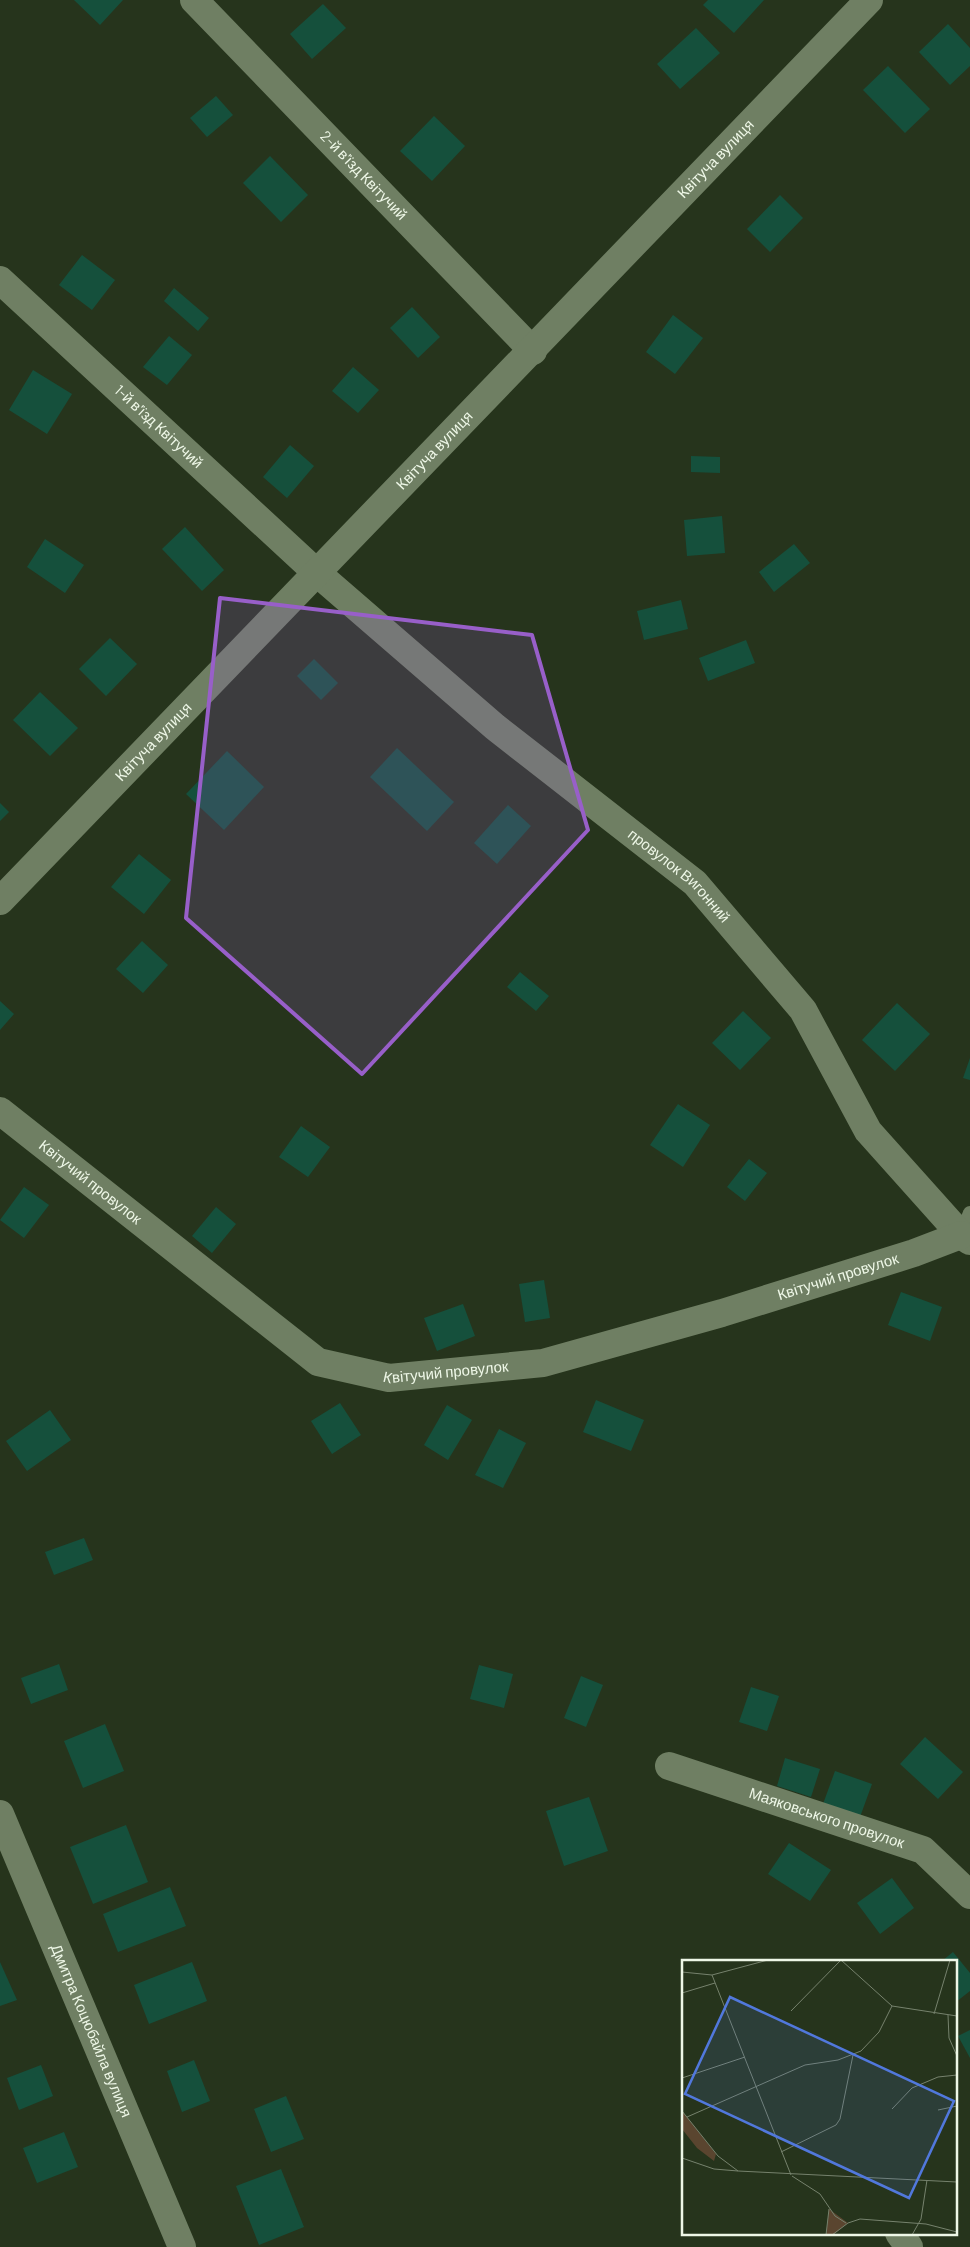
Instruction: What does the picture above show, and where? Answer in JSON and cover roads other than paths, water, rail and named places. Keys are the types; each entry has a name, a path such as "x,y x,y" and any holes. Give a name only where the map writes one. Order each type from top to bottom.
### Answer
{"street":[{"name":"2-й в'їзд Квітучий","path":"194,0 533,351"},
{"name":"Квітуча вулиця","path":"0,901 533,351 869,0"},
{"name":"1-й в'їзд Квітучий","path":"0,280 318,573"},
{"name":"провулок Вигонний","path":"318,573 495,727 696,883 803,1010 868,1131 967,1230"},
{"name":"Квітучий провулок","path":"0,1111 318,1362 389,1378 543,1362 722,1313 914,1253 967,1230"},
{"name":"Маяковського провулок","path":"669,1766 923,1850 970,1895"},
{"name":"Дмитра Коцюбайла вулиця","path":"0,1814 182,2247"},
{"path":"900,2234 909,2247"}]}
